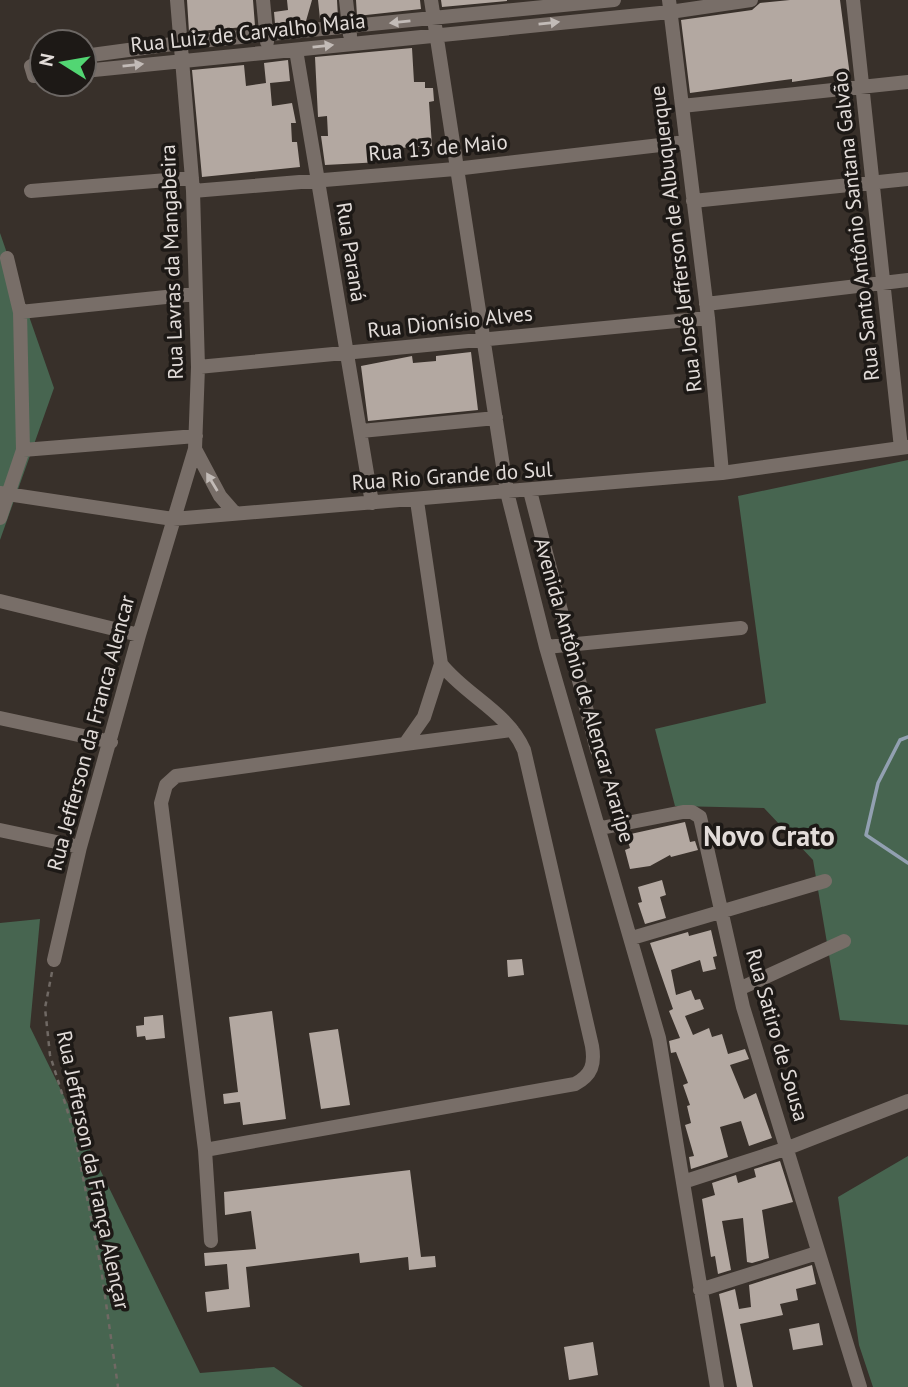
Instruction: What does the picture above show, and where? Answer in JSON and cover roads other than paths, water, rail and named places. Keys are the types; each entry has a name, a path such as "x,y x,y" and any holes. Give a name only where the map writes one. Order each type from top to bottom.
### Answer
{"street":[{"name":"Rua Lavras da Mangabeira","path":"173,519 196,443 198,367 192,185 177,0"},
{"path":"263,0 268,51"},
{"path":"346,0 351,43"},
{"name":"Avenida Antônio de Alencar Araripe","path":"431,0 481,339 507,492 546,648 601,828 659,1038 717,1387"},
{"path":"605,0 607,17"},
{"name":"Rua Luiz de Carvalho Maia","path":"98,54 180,43 432,19 517,5 614,0"},
{"name":"Rua Luiz de Carvalho Maia","path":"98,69 607,17 669,6 751,0"},
{"name":"Rua Santo Antônio Santana Galvão","path":"853,0 871,183 904,448"},
{"path":"517,5 520,26"},
{"name":"Rua José Jefferson de Albuquerque","path":"669,6 707,311 722,473"},
{"name":"Rua Paraná","path":"296,50 372,503"},
{"path":"682,107 908,82"},
{"name":"Rua 13 de Maio","path":"31,191 318,179 455,169 686,142"},
{"path":"693,201 908,178"},
{"path":"0,518 4,493 23,450 20,312 7,258"},
{"name":"Rua Dionísio Alves","path":"198,367 347,355 481,339 707,311 908,280"},
{"path":"20,312 195,294"},
{"path":"361,431 496,418"},
{"path":"23,450 196,443 220,496 234,512"},
{"name":"Rua Rio Grande do Sul","path":"4,493 173,519 234,512 417,501 722,473 904,448"},
{"path":"530,491 597,750"},
{"path":"405,744 424,717 440,664 417,501"},
{"name":"Rua Jefferson da Franca Alencar","path":"54,960 80,847 173,519"},
{"path":"0,601 139,635"},
{"path":"546,648 741,628"},
{"path":"205,1150 575,1084 590,1072 594,1055 524,750 512,730 440,664"},
{"path":"0,718 111,742"},
{"path":"211,1241 205,1150 161,803 166,785 176,776 512,730"},
{"name":"Rua Satiro de Sousa","path":"601,828 682,812 692,812 700,817 738,989 788,1148 818,1258 860,1387"},
{"path":"0,830 80,847"},
{"path":"632,938 825,881"},
{"path":"738,989 844,941"},
{"path":"683,1182 788,1148 908,1101"},
{"path":"700,1290 818,1258"}],"waterway":[{"path":"908,737 900,740 878,783 866,835 908,863"}],"district":[{"name":"Novo Crato","path":"769,836"}]}
